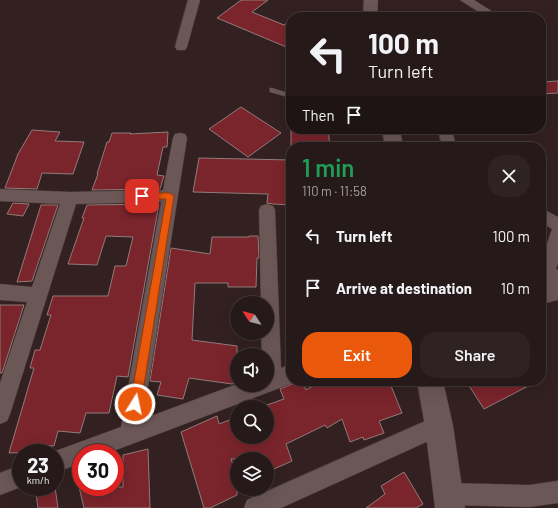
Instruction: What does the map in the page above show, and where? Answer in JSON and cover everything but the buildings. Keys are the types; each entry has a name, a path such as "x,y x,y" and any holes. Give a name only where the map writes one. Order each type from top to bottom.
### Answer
{"main road":[{"path":"370,12 371,0"},
{"path":"431,386 439,426 449,501"}],"street":[{"path":"181,47 194,0"},
{"path":"466,0 486,12"},
{"path":"130,433 180,138"},
{"path":"0,194 70,198 170,196"},
{"path":"0,414 70,198"},
{"path":"267,210 267,348"},
{"path":"546,217 558,225"},
{"path":"549,283 558,233"},
{"path":"0,292 39,295"},
{"path":"274,380 286,376"},
{"path":"64,459 242,392"},
{"path":"255,508 439,426"},
{"path":"0,484 12,479"},
{"path":"449,501 529,496 558,492"}],"lane":[{"path":"272,90 286,94"}],"route":[{"path":"135,404 170,196 142,196"}]}
